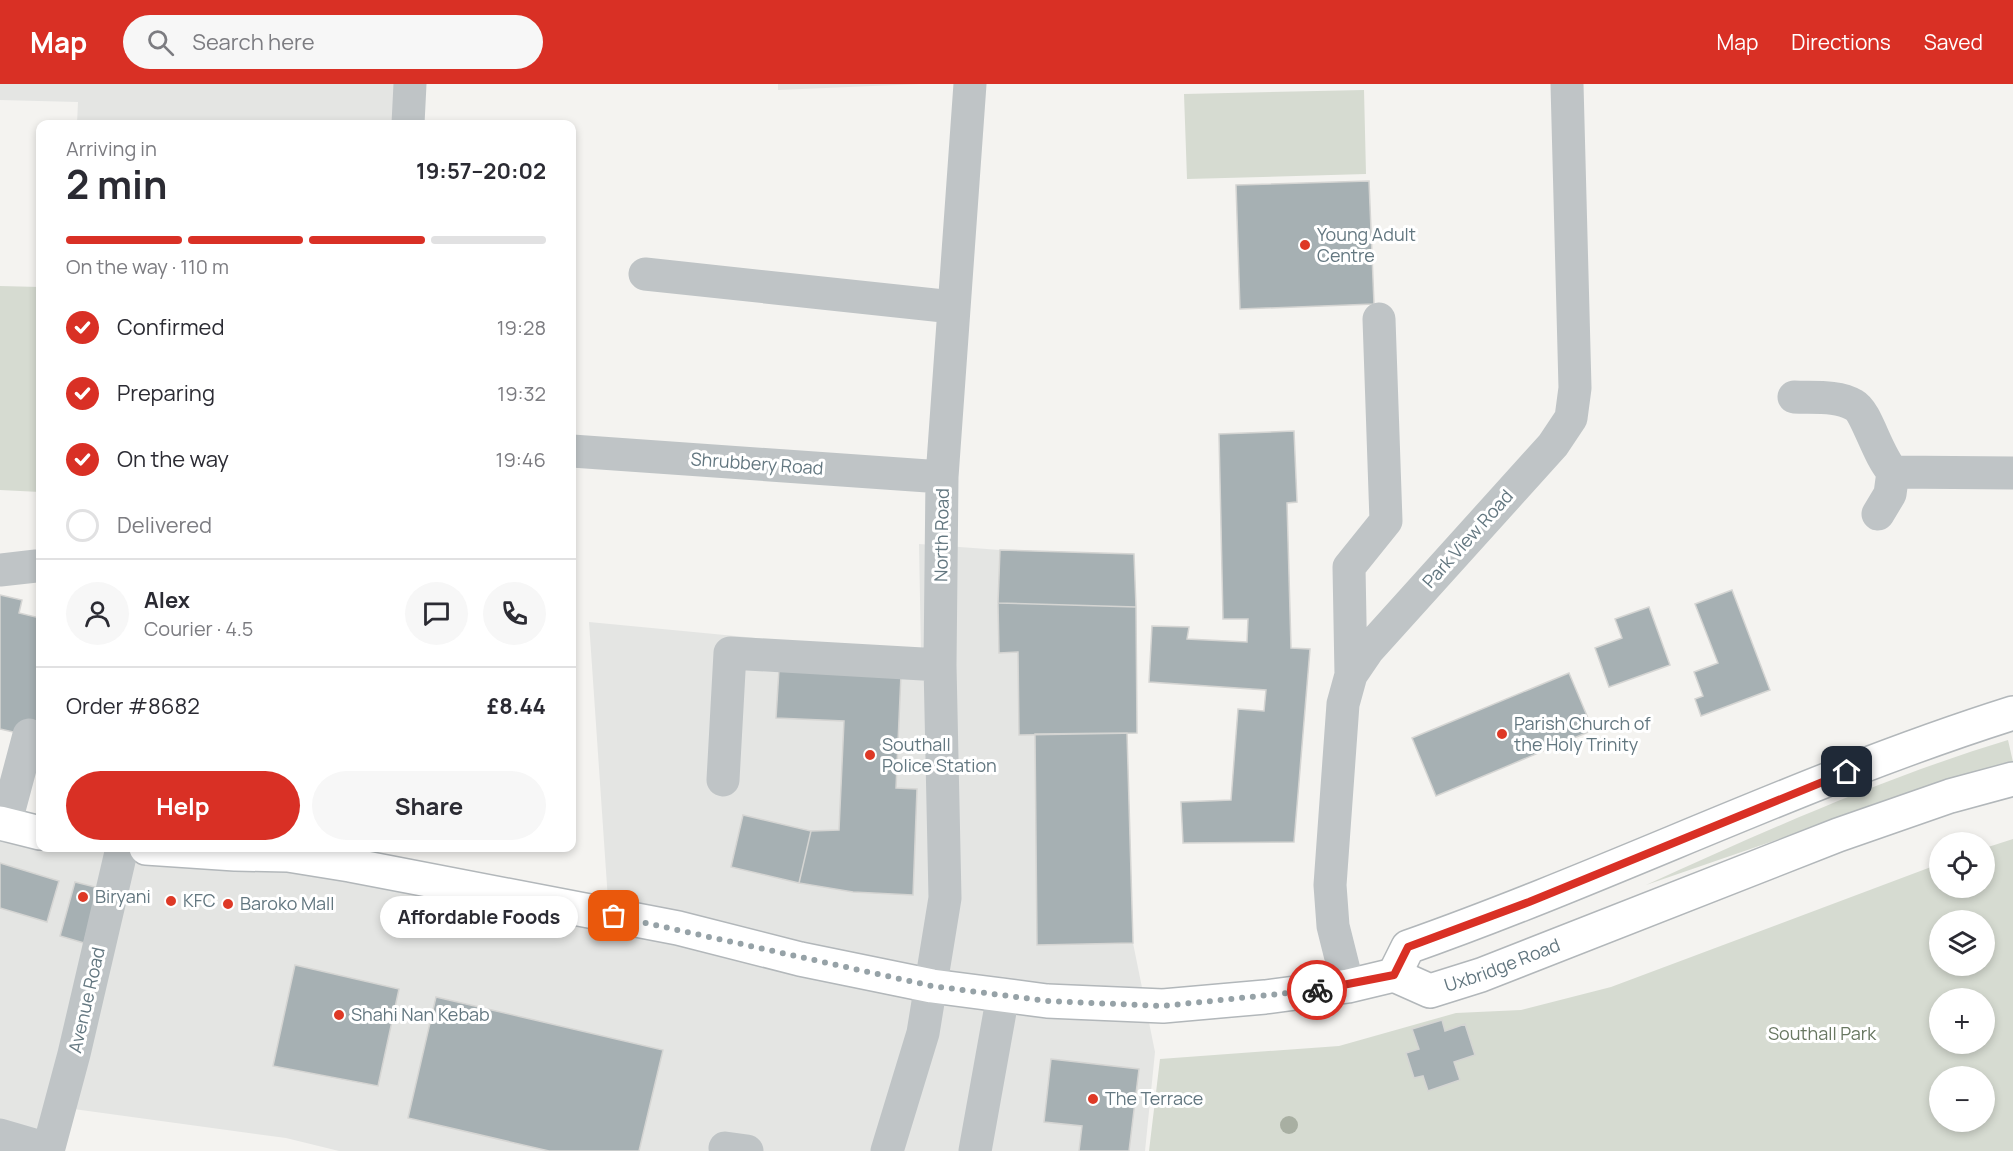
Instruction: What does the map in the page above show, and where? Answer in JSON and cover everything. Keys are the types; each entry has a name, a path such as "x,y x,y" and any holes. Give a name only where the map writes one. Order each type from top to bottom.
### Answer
{"main road":[{"path":"205,852 288,855 350,865 678,928 800,959 932,986 1047,1001 1163,1006 1265,997 1348,986 1394,975 1408,947 1529,902 1908,748 2013,713"},
{"name":"Uxbridge Road","path":"1394,975 1430,992 1481,975 1838,835 1950,796 2013,779"},
{"path":"3,824 36,832"}],"street":[{"path":"408,120 410,84"},
{"name":"North Road","path":"887,1151 923,1033 945,898 940,665 942,477 970,84"},
{"name":"Park View Road","path":"1348,986 1333,926 1330,885 1343,704 1351,675 1368,650 1553,445 1570,418 1575,388 1568,84"},
{"path":"645,274 953,307"},
{"path":"1351,675 1349,567 1386,521 1379,319"},
{"path":"1794,398 1837,399 1855,405 1865,417 1883,461 1893,472 2013,472"},
{"name":"Shrubbery Road","path":"576,451 942,477"},
{"path":"1878,514 1890,494 1893,472"},
{"path":"0,570 36,566"},
{"path":"723,780 730,653 940,665"},
{"path":"3,824 29,735"},
{"name":"Avenue Road","path":"48,1150 74,1054 121,852"},
{"path":"975,1151 1003,996"},
{"path":"0,1135 48,1150"}],"shaded area":[{"path":"0,84 395,84 392,120 77,120 78,102 0,100"},
{"path":"778,84 920,84 778,90"},
{"path":"919,544 1000,550 1134,554 1137,733 1127,734 1133,943 1155,1052 1145,1151 339,1151 286,1138 59,1107 48,1149 0,1136 0,810 36,844 36,852 324,852 608,900 589,622 921,654"}],"green space":[{"path":"1364,90 1366,174 1187,179 1184,94"},
{"path":"0,286 36,287 36,492 0,490"},
{"path":"2008,740 2013,762 1948,781 1646,885 1780,825 1870,788"},
{"name":"Southall Park","path":"2013,839 2013,1151 1149,1151 1160,1059 1339,1046 1456,1013 1521,1010 1611,987 1929,868 1929,898 1995,898 1995,845"}],"building":[{"name":"Young Adult Centre","path":"1369,181 1374,304 1240,309 1236,185"},
{"path":"1294,431 1297,502 1287,503 1291,648 1310,649 1294,842 1183,843 1181,802 1231,800 1238,709 1264,711 1266,690 1149,682 1152,626 1189,627 1187,639 1247,642 1248,619 1223,619 1219,434"},
{"path":"1000,550 1134,554 1136,607 998,603"},
{"path":"1732,590 1770,690 1701,716 1695,699 1703,696 1694,672 1718,663 1695,604"},
{"path":"0,595 22,600 19,613 36,617 36,737 0,729"},
{"path":"998,603 1136,607 1137,733 1019,735 1018,652 999,653"},
{"path":"1649,607 1670,665 1609,687 1595,648 1622,638 1615,619"},
{"name":"Southall Police Station","path":"779,669 901,674 896,788 917,789 913,895 853,892 799,883 811,831 839,830 844,721 776,718"},
{"name":"Parish Church of the Holy Trinity","path":"1569,673 1593,730 1436,796 1412,738"},
{"path":"1127,733 1133,943 1037,945 1035,734"},
{"path":"743,815 811,831 799,883 731,867"},
{"path":"0,863 59,881 47,922 0,908"},
{"path":"75,882 99,888 84,943 60,936"},
{"name":"Shahi Nan Kebab","path":"295,965 399,989 378,1086 273,1066"},
{"path":"436,997 663,1050 639,1151 549,1151 408,1118"},
{"path":"1442,1020 1445,1031 1465,1024 1475,1055 1454,1062 1460,1080 1428,1091 1423,1076 1414,1078 1406,1053 1419,1049 1412,1029"},
{"path":"1051,1059 1139,1069 1129,1151 1079,1151 1082,1126 1044,1122"}],"way so far":[{"path":"614,916 678,928 800,959 932,986 1047,1001 1163,1006 1317,990"}],"place":[{"name":"Young Adult Centre","path":"1305,245"},
{"name":"Parish Church of the Holy Trinity","path":"1502,734"},
{"name":"Southall Police Station","path":"870,755"},
{"name":"Biryani","path":"83,897"},
{"name":"KFC","path":"171,901"},
{"name":"Baroko Mall","path":"228,904"},
{"name":"Affordable Foods","path":"614,916"},
{"name":"Shahi Nan Kebab","path":"339,1015"},
{"name":"The Terrace","path":"1093,1099"}],"route":[{"path":"1317,990 1348,986 1394,975 1408,947 1529,902 1847,772"}]}
